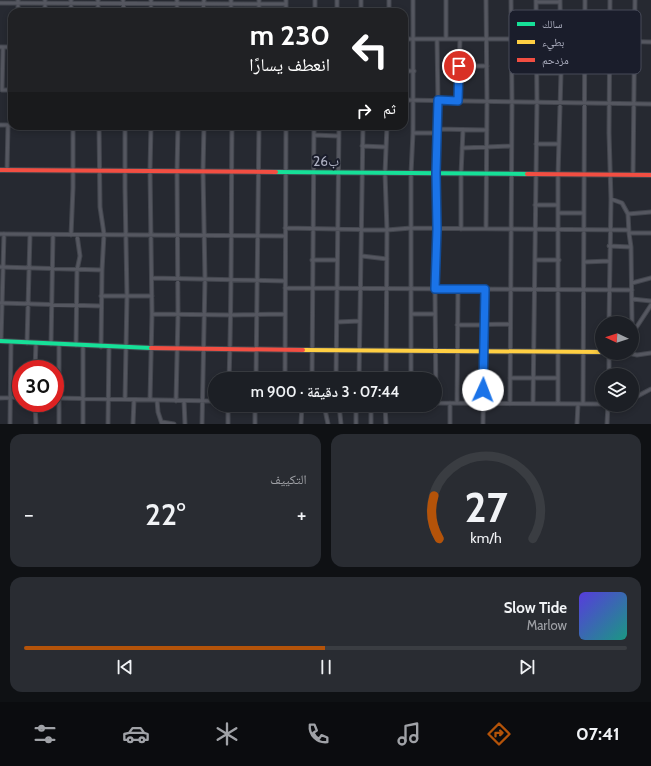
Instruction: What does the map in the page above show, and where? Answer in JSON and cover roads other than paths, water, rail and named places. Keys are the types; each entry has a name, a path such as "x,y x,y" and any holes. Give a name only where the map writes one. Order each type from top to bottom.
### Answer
{"main road":[{"name":"26ب","path":"0,170 651,175"},
{"path":"0,341 101,347 177,349 595,352"}],"street":[{"path":"204,0 204,8"},
{"path":"231,0 231,8"},
{"path":"259,0 259,8"},
{"path":"411,372 411,173 413,133 414,0"},
{"path":"446,0 446,39"},
{"path":"486,0 486,229"},
{"path":"0,3 18,1 151,1 203,4 259,4 286,2"},
{"path":"536,1 560,1"},
{"path":"408,39 509,39"},
{"path":"435,372 438,100 437,39"},
{"path":"458,101 460,39"},
{"path":"1,90 2,47"},
{"path":"459,66 487,66"},
{"path":"408,71 414,71"},
{"path":"510,404 512,74"},
{"path":"533,403 537,74"},
{"path":"558,404 558,175 561,74"},
{"path":"583,404 585,74"},
{"path":"609,316 609,230 611,199 610,74"},
{"path":"633,175 634,74"},
{"path":"408,100 651,104"},
{"path":"7,170 10,130"},
{"path":"71,235 73,130"},
{"path":"99,130 100,207 104,234 101,296 101,347"},
{"path":"126,130 124,170 126,235 126,400"},
{"path":"150,400 152,314 151,130"},
{"path":"176,401 178,315 178,130"},
{"path":"202,424 205,279 203,171 204,130"},
{"path":"229,372 232,280 232,235 230,208 232,130"},
{"path":"256,372 258,130"},
{"path":"285,372 286,130"},
{"path":"312,372 314,130"},
{"path":"336,372 339,130"},
{"path":"359,372 363,130"},
{"path":"386,372 387,230 385,147 387,130"},
{"path":"461,229 463,130"},
{"path":"413,133 486,130"},
{"path":"314,134 338,136"},
{"path":"536,144 559,144"},
{"path":"362,146 385,147"},
{"path":"462,148 511,146"},
{"path":"611,199 622,203 628,214 631,247 632,316"},
{"path":"535,205 558,205"},
{"path":"628,214 651,212"},
{"path":"558,213 583,213"},
{"path":"285,228 387,230 412,228 609,230 651,233"},
{"path":"0,341 2,234 285,236"},
{"path":"27,343 30,235"},
{"path":"51,344 53,235"},
{"path":"76,345 77,270 80,256 77,235"},
{"path":"609,246 631,247"},
{"path":"362,256 387,259"},
{"path":"312,260 337,260"},
{"path":"535,260 558,260"},
{"path":"584,262 609,261"},
{"path":"2,267 102,270"},
{"path":"152,278 285,281"},
{"path":"632,283 651,278"},
{"path":"285,288 632,290"},
{"path":"458,289 458,403"},
{"path":"483,424 482,403 485,351 485,289"},
{"path":"101,296 152,296"},
{"path":"632,299 651,301"},
{"path":"1,303 102,306"},
{"path":"639,323 651,305"},
{"path":"152,314 284,314"},
{"path":"412,314 435,314"},
{"path":"337,322 360,321"},
{"path":"458,325 510,324"},
{"path":"10,424 11,342"},
{"path":"36,343 36,360"},
{"path":"58,344 58,360"},
{"path":"83,346 83,424"},
{"path":"108,424 109,347"},
{"path":"639,355 651,353"},
{"path":"510,378 558,378"},
{"path":"639,395 651,389"},
{"path":"0,398 11,397"},
{"path":"64,398 208,401"},
{"path":"133,424 134,400"},
{"path":"157,400 158,412 162,423 174,424"},
{"path":"184,401 184,424"},
{"path":"442,402 595,404"},
{"path":"450,403 450,424"},
{"path":"576,424 578,404"},
{"path":"35,412 36,424"},
{"path":"58,412 59,424"},
{"path":"228,412 228,424"},
{"path":"255,412 255,424"},
{"path":"301,424 302,412"},
{"path":"325,412 328,424"},
{"path":"340,412 341,424"},
{"path":"356,412 356,424"},
{"path":"371,412 371,424"},
{"path":"385,412 386,424"},
{"path":"607,424 608,412"}]}
